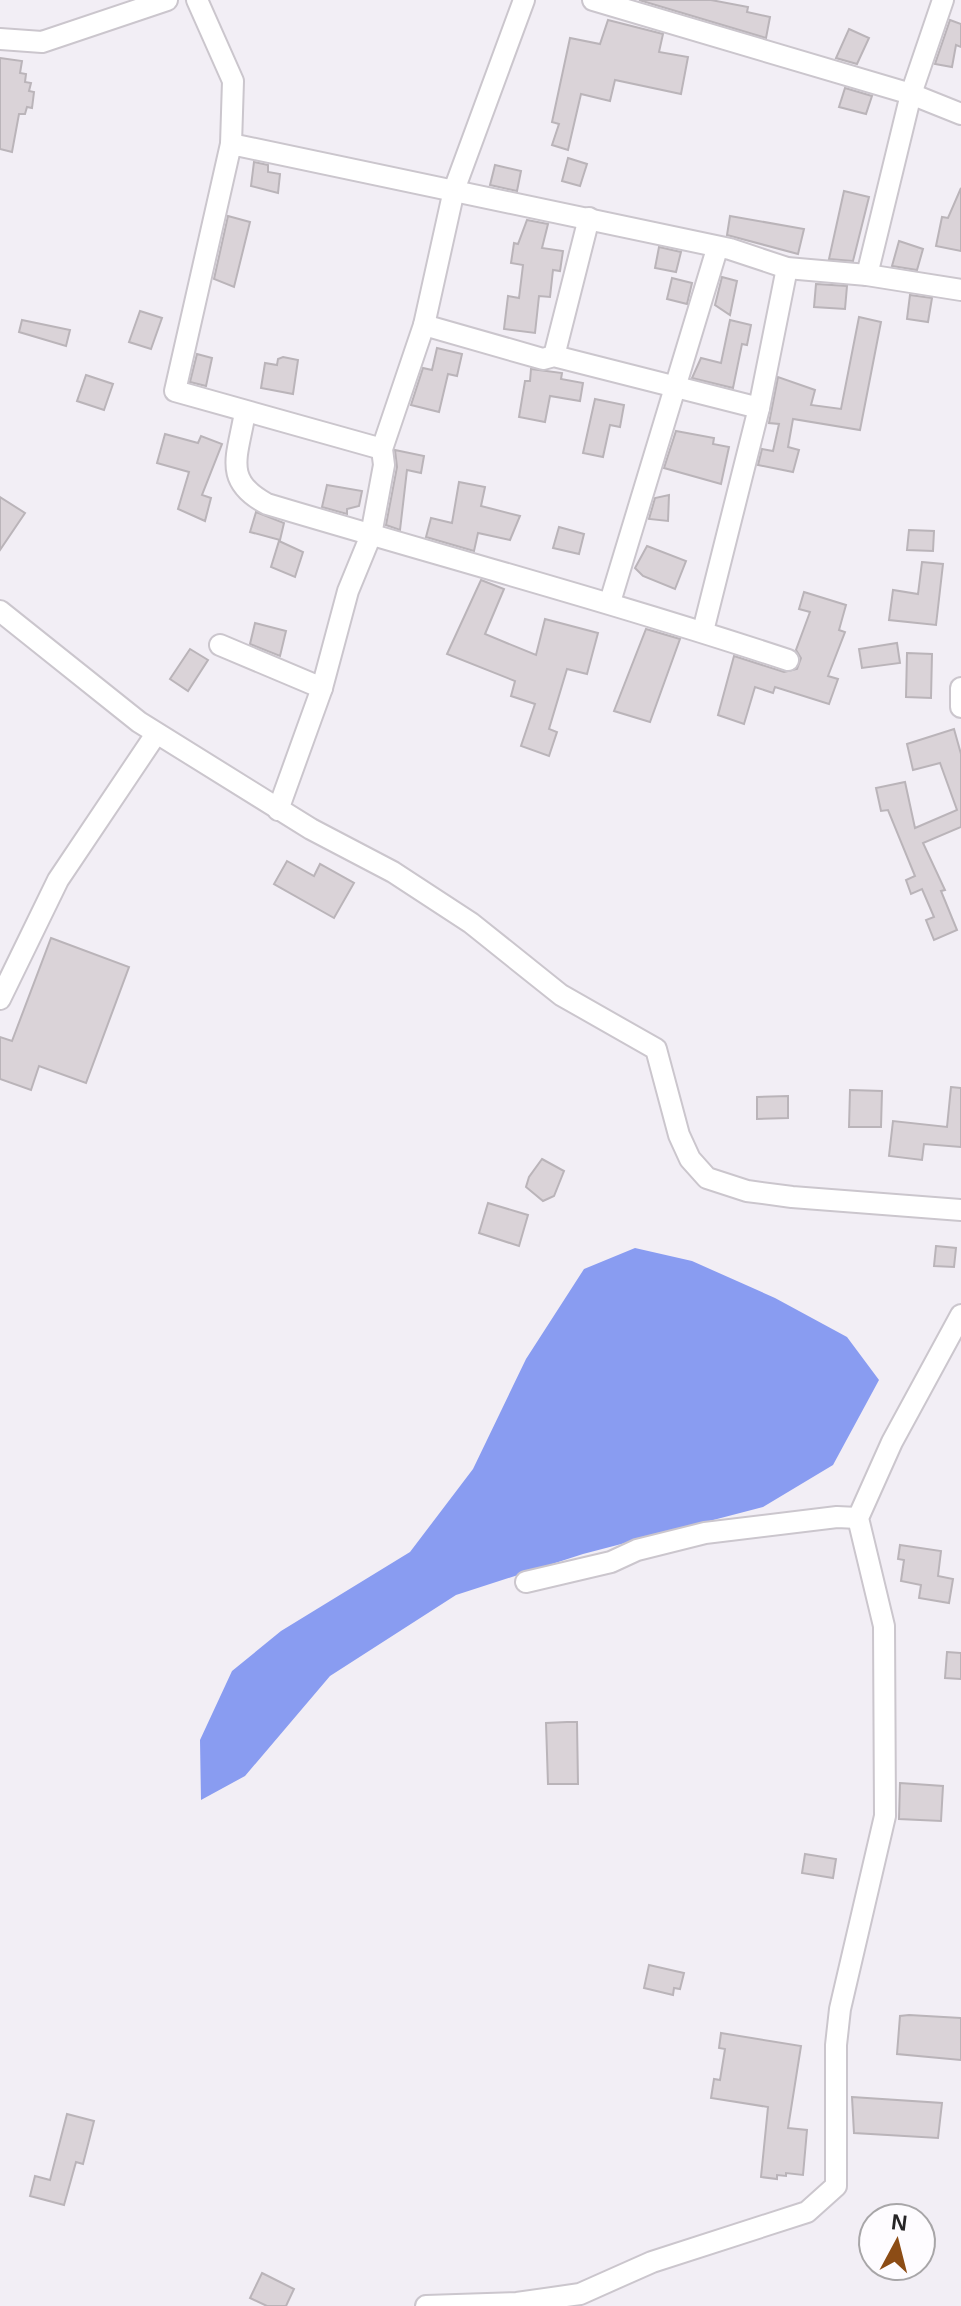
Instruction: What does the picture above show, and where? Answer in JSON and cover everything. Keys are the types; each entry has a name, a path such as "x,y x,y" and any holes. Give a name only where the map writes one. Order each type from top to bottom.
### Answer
{"street":[{"path":"0,39 42,42 167,0"},
{"path":"197,0 233,81 231,144 175,391 382,449"},
{"path":"278,810 322,688 348,591 371,535 384,465 382,449 424,325 454,190 524,0"},
{"path":"593,0 911,94 961,114"},
{"path":"867,275 911,94 943,0"},
{"path":"231,144 589,218 717,249 730,249 787,268 867,275 961,290"},
{"path":"554,356 589,218"},
{"path":"610,602 717,249"},
{"path":"703,631 759,408 787,268"},
{"path":"424,325 543,359 554,356 759,408"},
{"path":"245,412 237,469 239,484 246,493 267,504 610,602 683,629 703,631 788,660"},
{"path":"0,611 156,734 278,810 393,872 471,923 561,995 656,1049 679,1135 690,1159 707,1178 747,1191 792,1197 961,1210"},
{"path":"220,645 322,688"},
{"path":"961,688 961,707"},
{"path":"0,999 58,880 156,734"},
{"path":"426,2306 517,2303 580,2294 652,2262 807,2212 836,2186 836,2045 840,2009 885,1816 884,1626 858,1518 892,1442 961,1315"},
{"path":"526,1582 611,1562 637,1550 705,1533 837,1517 858,1518"}],"water":[{"path":"635,1248 692,1261 775,1298 847,1337 879,1380 833,1465 763,1507 583,1554 456,1595 330,1676 245,1776 201,1800 200,1740 232,1671 281,1631 410,1552 473,1469 526,1359 584,1269"}],"building":[{"path":"639,0 711,0 748,7 747,12 770,17 766,38"},
{"path":"608,20 663,34 659,52 688,57 681,94 615,80 610,101 581,94 568,150 552,145 559,124 552,122 570,38 600,44"},
{"path":"950,20 961,24 961,47 956,45 952,67 935,64"},
{"path":"849,29 869,38 857,64 836,58"},
{"path":"0,58 22,61 20,73 26,74 25,82 31,83 29,91 34,92 32,108 27,107 25,114 19,114 12,152 0,149"},
{"path":"845,88 872,96 866,114 839,107"},
{"path":"568,158 587,164 580,186 562,181"},
{"path":"254,162 268,165 268,172 280,174 278,193 251,186"},
{"path":"495,165 521,171 517,191 490,185"},
{"path":"961,188 961,251 936,246 942,217 948,218"},
{"path":"844,191 869,197 853,261 829,259"},
{"path":"228,216 250,222 234,287 214,279"},
{"path":"730,216 804,229 798,254 727,235"},
{"path":"527,220 548,224 542,248 563,251 560,271 553,270 550,297 539,296 535,333 504,329 508,296 519,298 523,265 511,263 514,243 518,244"},
{"path":"899,241 923,249 917,270 892,266"},
{"path":"659,247 681,252 676,272 655,268"},
{"path":"722,277 737,281 730,315 715,305"},
{"path":"672,278 692,283 687,304 667,299"},
{"path":"816,284 847,286 845,309 814,307"},
{"path":"910,295 932,298 928,322 907,319"},
{"path":"140,311 162,318 151,349 129,342"},
{"path":"859,317 881,322 860,430 793,419 788,447 799,450 793,472 758,465 762,449 773,451 779,424 769,423 778,377 815,390 811,405 841,409"},
{"path":"22,320 70,330 66,346 19,332"},
{"path":"730,320 751,325 747,345 742,344 733,388 692,378 701,358 721,363"},
{"path":"437,348 462,354 457,376 448,374 439,412 411,405 423,368 432,370"},
{"path":"197,354 212,358 206,386 190,382"},
{"path":"278,359 298,360 293,394 261,388 265,363 277,365"},
{"path":"531,369 562,373 561,379 583,383 580,401 550,396 545,422 519,417 525,381 530,381"},
{"path":"86,375 113,384 104,410 77,401"},
{"path":"595,399 624,405 620,427 610,425 603,457 583,453"},
{"path":"676,431 714,438 713,444 729,447 721,484 664,468"},
{"path":"165,434 198,443 201,436 222,444 202,495 211,498 205,521 178,509 189,472 157,463"},
{"path":"395,450 424,456 421,473 407,470 400,530 386,525 397,467"},
{"path":"459,482 485,487 481,506 520,516 510,540 478,533 474,551 426,537 431,518 452,523"},
{"path":"327,485 362,491 359,506 347,509 347,514 322,507"},
{"path":"669,495 668,521 649,519 655,498"},
{"path":"0,497 25,513 0,550"},
{"path":"256,512 284,523 280,540 250,532"},
{"path":"559,527 584,534 579,554 553,548"},
{"path":"909,530 934,531 933,551 907,550"},
{"path":"279,541 303,552 295,577 271,567"},
{"path":"647,546 686,561 675,589 643,576 635,568"},
{"path":"922,562 943,564 936,625 889,620 893,590 918,594"},
{"path":"481,580 504,589 485,634 536,655 545,619 598,633 587,674 567,669 549,729 557,732 549,756 521,746 535,704 511,696 515,681 447,654"},
{"path":"804,592 846,605 839,630 845,632 828,676 838,679 829,704 775,687 773,693 755,687 744,724 718,715 734,656 784,672 797,669 801,658 796,650 810,612 799,609"},
{"path":"255,623 286,631 280,656 250,644"},
{"path":"646,629 680,639 650,722 614,711"},
{"path":"897,643 900,663 862,668 859,649"},
{"path":"190,649 208,660 188,691 170,679"},
{"path":"907,653 932,654 931,698 906,697"},
{"path":"954,729 961,754 961,827 923,843 945,890 941,891 957,930 934,940 926,920 934,917 922,889 911,894 906,880 915,876 888,810 881,811 876,788 905,782 915,828 957,810 940,763 913,770 907,744"},
{"path":"287,861 314,876 320,864 354,883 334,918 274,884"},
{"path":"51,938 129,967 86,1083 39,1066 31,1090 0,1079 0,1037 12,1041"},
{"path":"951,1087 961,1088 961,1147 924,1144 922,1160 889,1156 893,1121 947,1127"},
{"path":"850,1090 882,1091 881,1127 849,1127"},
{"path":"788,1096 788,1118 757,1119 757,1097"},
{"path":"542,1159 564,1171 554,1196 543,1201 526,1187"},
{"path":"488,1203 528,1215 519,1246 479,1233"},
{"path":"936,1246 956,1248 954,1267 934,1266"},
{"path":"900,1545 941,1551 938,1576 953,1579 949,1603 919,1598 921,1585 901,1581 904,1560 898,1559"},
{"path":"947,1652 961,1653 961,1679 945,1678"},
{"path":"577,1722 578,1784 548,1784 546,1723"},
{"path":"900,1783 943,1786 941,1821 899,1819"},
{"path":"805,1854 836,1859 833,1878 802,1873"},
{"path":"649,1965 684,1973 680,1989 674,1988 673,1995 644,1988"},
{"path":"900,2016 961,2018 961,2060 897,2054"},
{"path":"721,2033 801,2046 788,2128 807,2130 803,2175 786,2173 786,2176 777,2175 777,2179 761,2177 768,2107 711,2098 714,2079 720,2080 725,2049 719,2048"},
{"path":"852,2097 942,2103 938,2138 854,2133"},
{"path":"67,2114 94,2121 83,2164 76,2162 64,2205 30,2196 35,2176 50,2180"},
{"path":"262,2273 294,2289 286,2306 267,2306 250,2298"}]}
